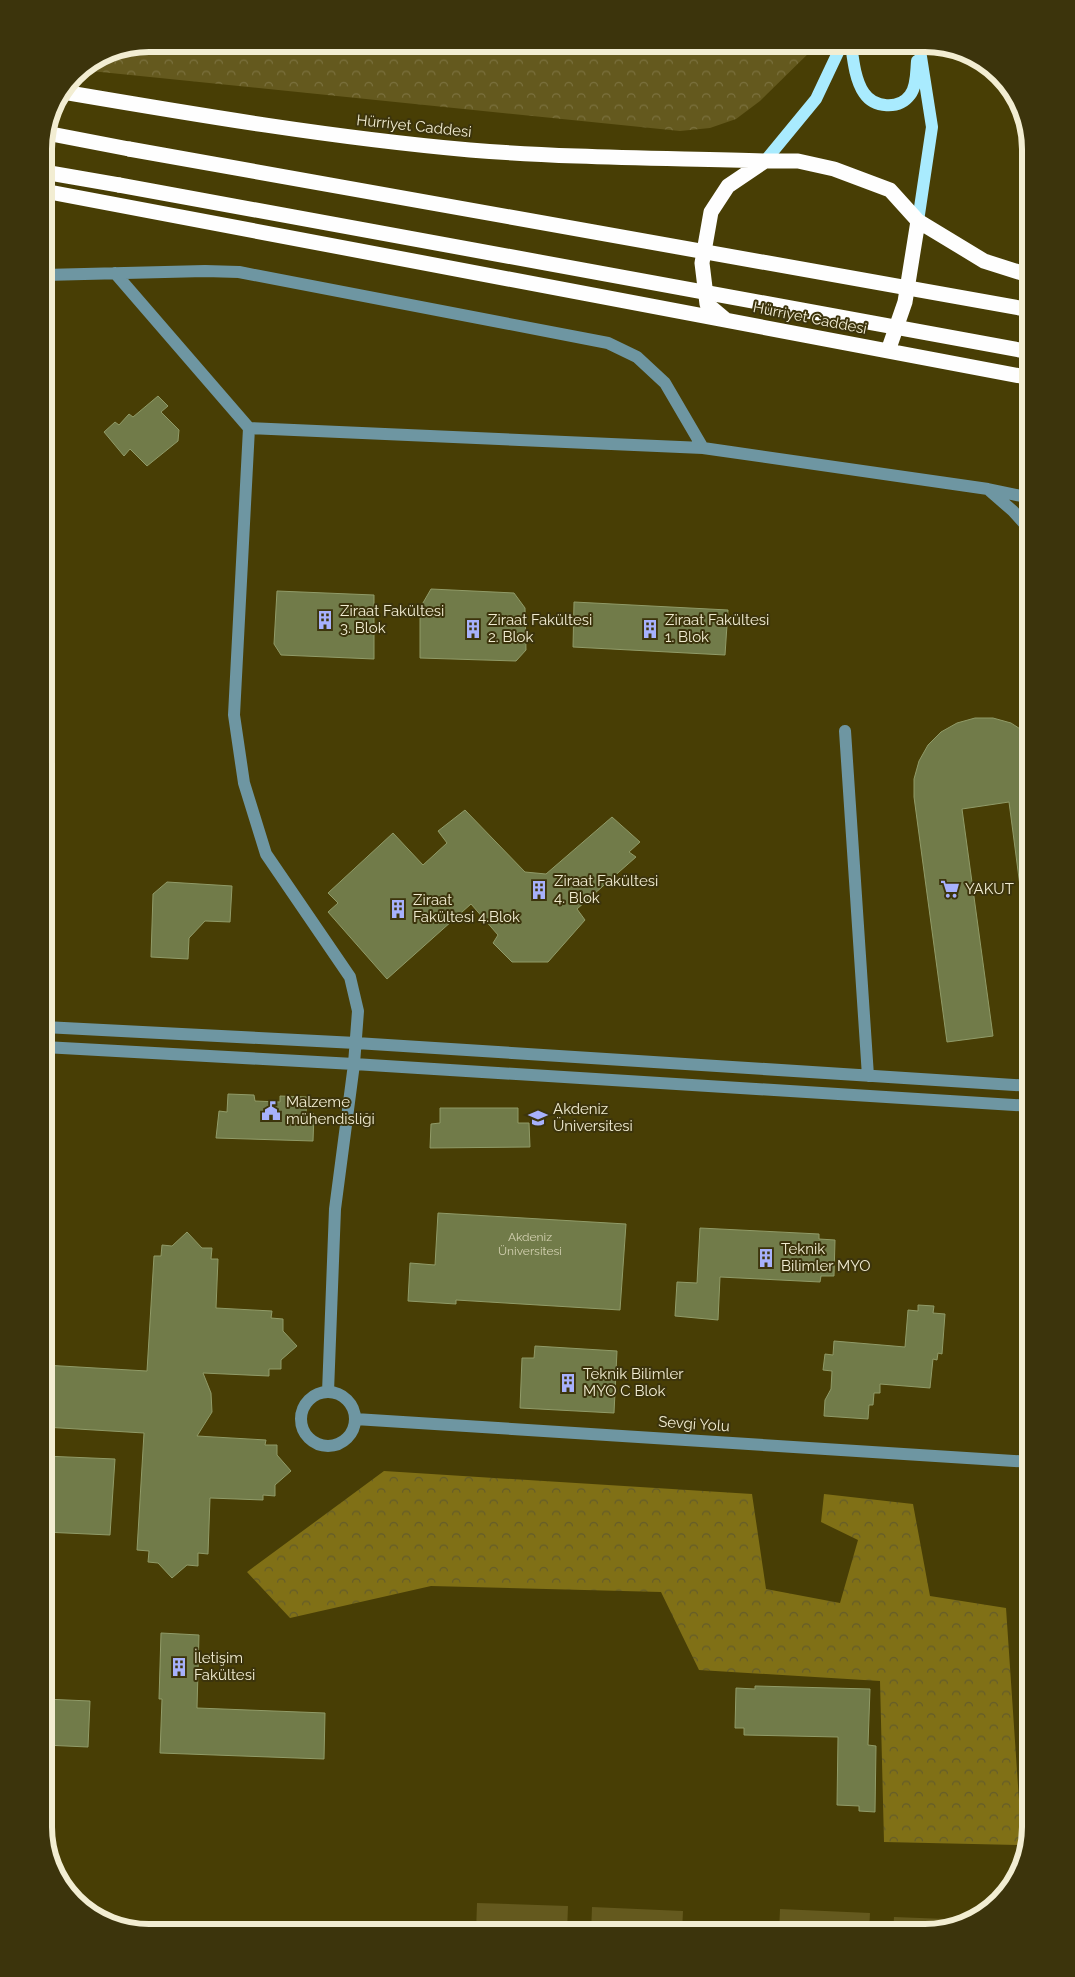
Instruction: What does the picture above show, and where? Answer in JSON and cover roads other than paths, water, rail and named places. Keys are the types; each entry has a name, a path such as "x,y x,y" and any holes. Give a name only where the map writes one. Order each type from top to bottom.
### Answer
{"highway":[{"name":"Hürriyet Caddesi","path":"71,93 237,121 374,140 452,148 566,155 798,161 834,169 890,190 918,221 984,261 1022,273"},
{"path":"53,135 1022,308"},
{"name":"Hürriyet Caddesi","path":"726,320 707,304 702,263 711,212 728,186 765,161"},
{"path":"53,174 1022,350"},
{"name":"Hürriyet Caddesi","path":"53,193 1022,376"},
{"path":"888,351 905,302 918,221"}],"main road":[{"path":"765,161 816,99 838,53"},
{"path":"853,53 862,89 872,102 885,105 898,104 912,94 918,53"},
{"path":"918,221 932,127 920,53"}],"street":[{"path":"115,272 249,428 234,715 244,783 266,854 350,977 358,1011 354,1064 334,1209 328,1392"},
{"path":"53,275 115,272 239,272 608,342 637,357 665,383 703,448"},
{"path":"249,428 703,448 988,489 1022,496"},
{"path":"988,489 1022,521"},
{"path":"845,731 868,1076"},
{"path":"52,1027 356,1043 1022,1085"},
{"path":"52,1047 1022,1105"},
{"path":"328,1392 338,1394 347,1400 353,1409 355,1419 353,1430 348,1438 339,1444 328,1447 318,1445 309,1439 303,1430 300,1420 308,1400 317,1394 328,1392"},
{"name":"Sevgi Yolu","path":"355,1419 1022,1461"}],"place":[{"name":"Ziraat Fakültesi 3. Blok","path":"325,620"},
{"name":"Ziraat Fakültesi 2. Blok","path":"473,629"},
{"name":"Ziraat Fakültesi 1. Blok","path":"650,629"},
{"name":"YAKUT","path":"950,889"},
{"name":"Ziraat Fakültesi 4. Blok","path":"539,890"},
{"name":"Ziraat Fakültesi 4.Blok","path":"398,909"},
{"name":"Malzeme mühendisliği","path":"271,1111"},
{"name":"Akdeniz Üniversitesi","path":"538,1118"},
{"name":"Teknik Bilimler MYO","path":"766,1258"},
{"name":"Teknik Bilimler MYO C Blok","path":"568,1383"},
{"name":"İletişim Fakültesi","path":"179,1667"}]}
